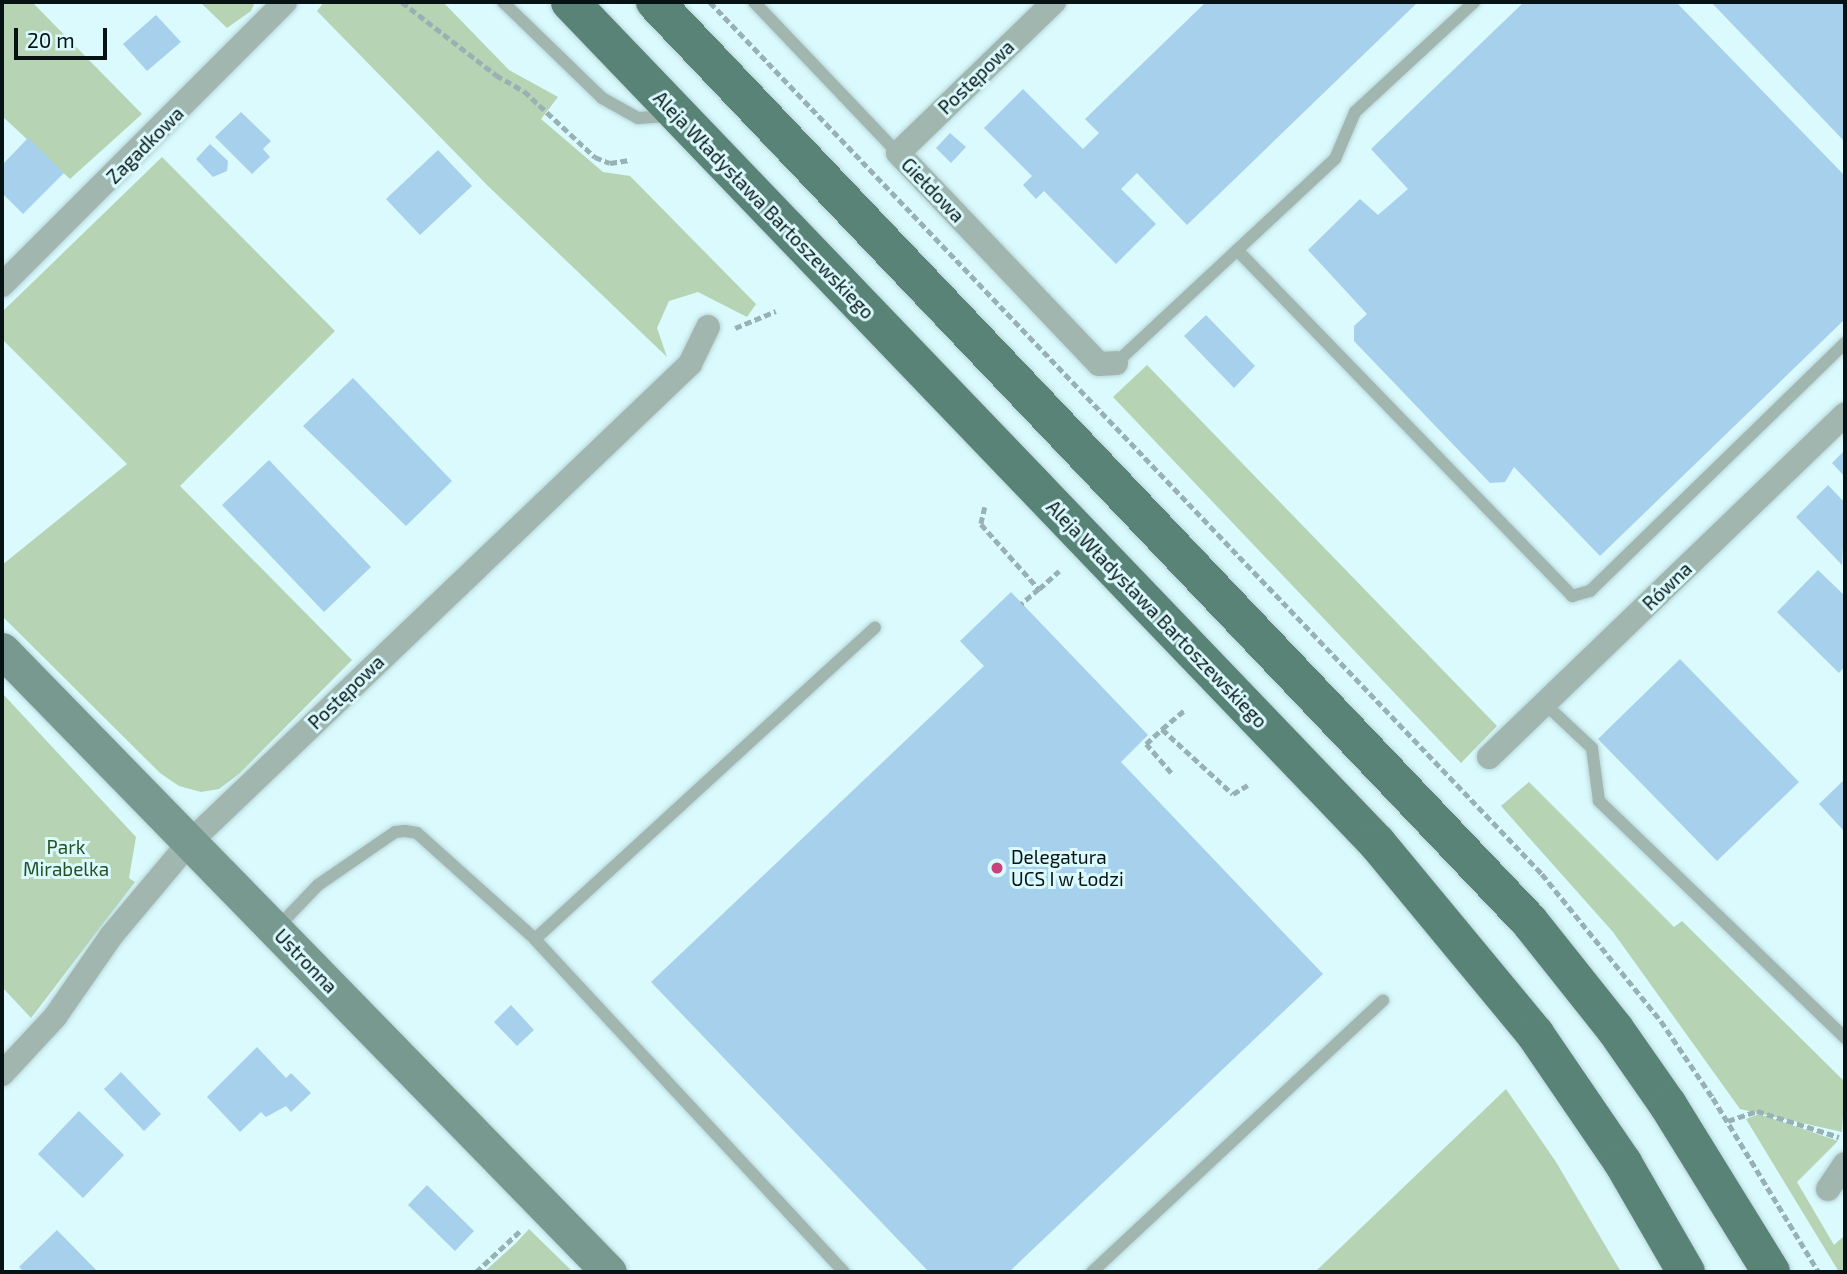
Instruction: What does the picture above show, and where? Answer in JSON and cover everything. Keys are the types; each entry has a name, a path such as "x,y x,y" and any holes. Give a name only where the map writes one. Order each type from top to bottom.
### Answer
{"main road":[{"name":"Aleja Władysława Bartoszewskiego","path":"570,2 1377,843 1535,1034 1623,1163 1686,1272"},
{"path":"655,2 1529,921 1615,1029 1668,1105 1771,1272"}],"street":[{"name":"Zagadkowa","path":"2,285 285,2"},
{"name":"Postępowa","path":"898,153 1054,2"},
{"name":"Giełdowa","path":"898,153 1099,364 1116,363"},
{"name":"Postępowa","path":"2,1074 55,1017 111,936 190,842 690,363 708,327"},
{"name":"Równa","path":"1489,757 1845,415"},
{"name":"Ustronna","path":"2,650 609,1272"},
{"path":"1828,1189 1845,1164"}],"lane":[{"path":"503,2 602,98 638,118 679,116"},
{"name":"Giełdowa","path":"754,2 898,153"},
{"path":"1116,363 1335,159 1355,112 1474,2"},
{"path":"1237,250 1572,596 1590,590 1845,343"},
{"path":"535,939 875,627"},
{"path":"1544,704 1592,748 1598,801 1845,1038"},
{"path":"275,930 318,885 396,832 417,833 535,939 844,1272"},
{"path":"1092,1272 1383,1002"}],"path":[{"path":"402,2 524,91 596,157 610,163 628,160"},
{"path":"985,508 981,524 1039,589"},
{"path":"1022,604 1059,571"},
{"path":"1171,773 1146,744 1186,709"},
{"path":"1162,729 1233,794 1248,785"},
{"path":"1728,1121 1757,1111 1845,1142"},
{"path":"476,1272 544,1206"}],"green space":[{"path":"2,2 32,2 142,114 70,179 2,116"},
{"path":"200,2 255,2 251,11 227,28"},
{"path":"324,2 443,2 509,70 558,97 541,119 603,172 630,176 756,304 747,317 698,292 669,301 657,328 667,357 488,186 317,11"},
{"path":"162,157 335,331 180,486 352,660 239,774 219,789 201,792 179,786 160,773 2,616 2,565 127,464 2,339 2,312"},
{"path":"1147,365 1497,726 1461,763 1113,397"},
{"name":"Park Mirabelka","path":"2,693 136,837 129,878 135,882 31,1018 2,987"},
{"path":"1529,782 1674,927 1682,921 1845,1082 1842,1132 1740,1109 1613,932 1501,806"},
{"path":"1506,1089 1556,1162 1621,1272 1315,1272"},
{"path":"1759,1114 1838,1141 1797,1182 1834,1245 1845,1235 1845,1272 1839,1272 1746,1119"},
{"path":"529,1229 573,1272 484,1272 516,1243"}],"building":[{"path":"1206,2 1418,2 1187,225 1137,173 1121,189 1156,224 1116,264 1044,191 1036,199 1023,185 1032,176 984,128 1023,89 1083,149 1099,133 1085,119"},
{"path":"1524,2 1676,2 1845,176 1845,319 1600,556 1514,467 1505,482 1490,483 1354,341 1354,326 1367,314 1308,250 1360,199 1378,215 1408,189 1371,149"},
{"path":"1711,2 1845,2 1845,142"},
{"path":"156,15 181,42 147,71 123,44"},
{"path":"241,112 271,141 263,149 270,157 252,174 215,137"},
{"path":"950,133 966,147 951,163 936,148"},
{"path":"28,138 64,173 23,214 2,193 2,165"},
{"path":"210,144 228,161 227,171 213,177 196,159"},
{"path":"438,150 472,186 420,235 386,199"},
{"path":"1206,315 1255,366 1234,388 1184,336"},
{"path":"353,378 452,481 406,526 303,426"},
{"path":"1845,450 1845,477 1832,463"},
{"path":"269,460 371,567 324,612 222,505"},
{"path":"1828,485 1845,503 1842,565 1796,517"},
{"path":"1818,570 1845,596 1845,666 1839,673 1777,612"},
{"name":"Delegatura UCS I w Łodzi","path":"1011,592 1148,735 1121,762 1323,974 1009,1272 929,1272 651,982 984,666 960,641"},
{"path":"1680,659 1799,782 1717,861 1598,739"},
{"path":"1845,779 1845,832 1819,804"},
{"path":"511,1005 534,1030 517,1046 494,1022"},
{"path":"257,1047 286,1078 291,1073 311,1093 291,1112 286,1106 266,1117 261,1112 240,1132 207,1097"},
{"path":"121,1072 161,1114 144,1131 104,1089"},
{"path":"79,1111 124,1155 83,1198 38,1154"},
{"path":"427,1185 474,1231 455,1251 408,1205"},
{"path":"57,1230 98,1272 24,1272 19,1267"}],"place":[{"name":"Delegatura UCS I w Łodzi","path":"997,868"}]}
